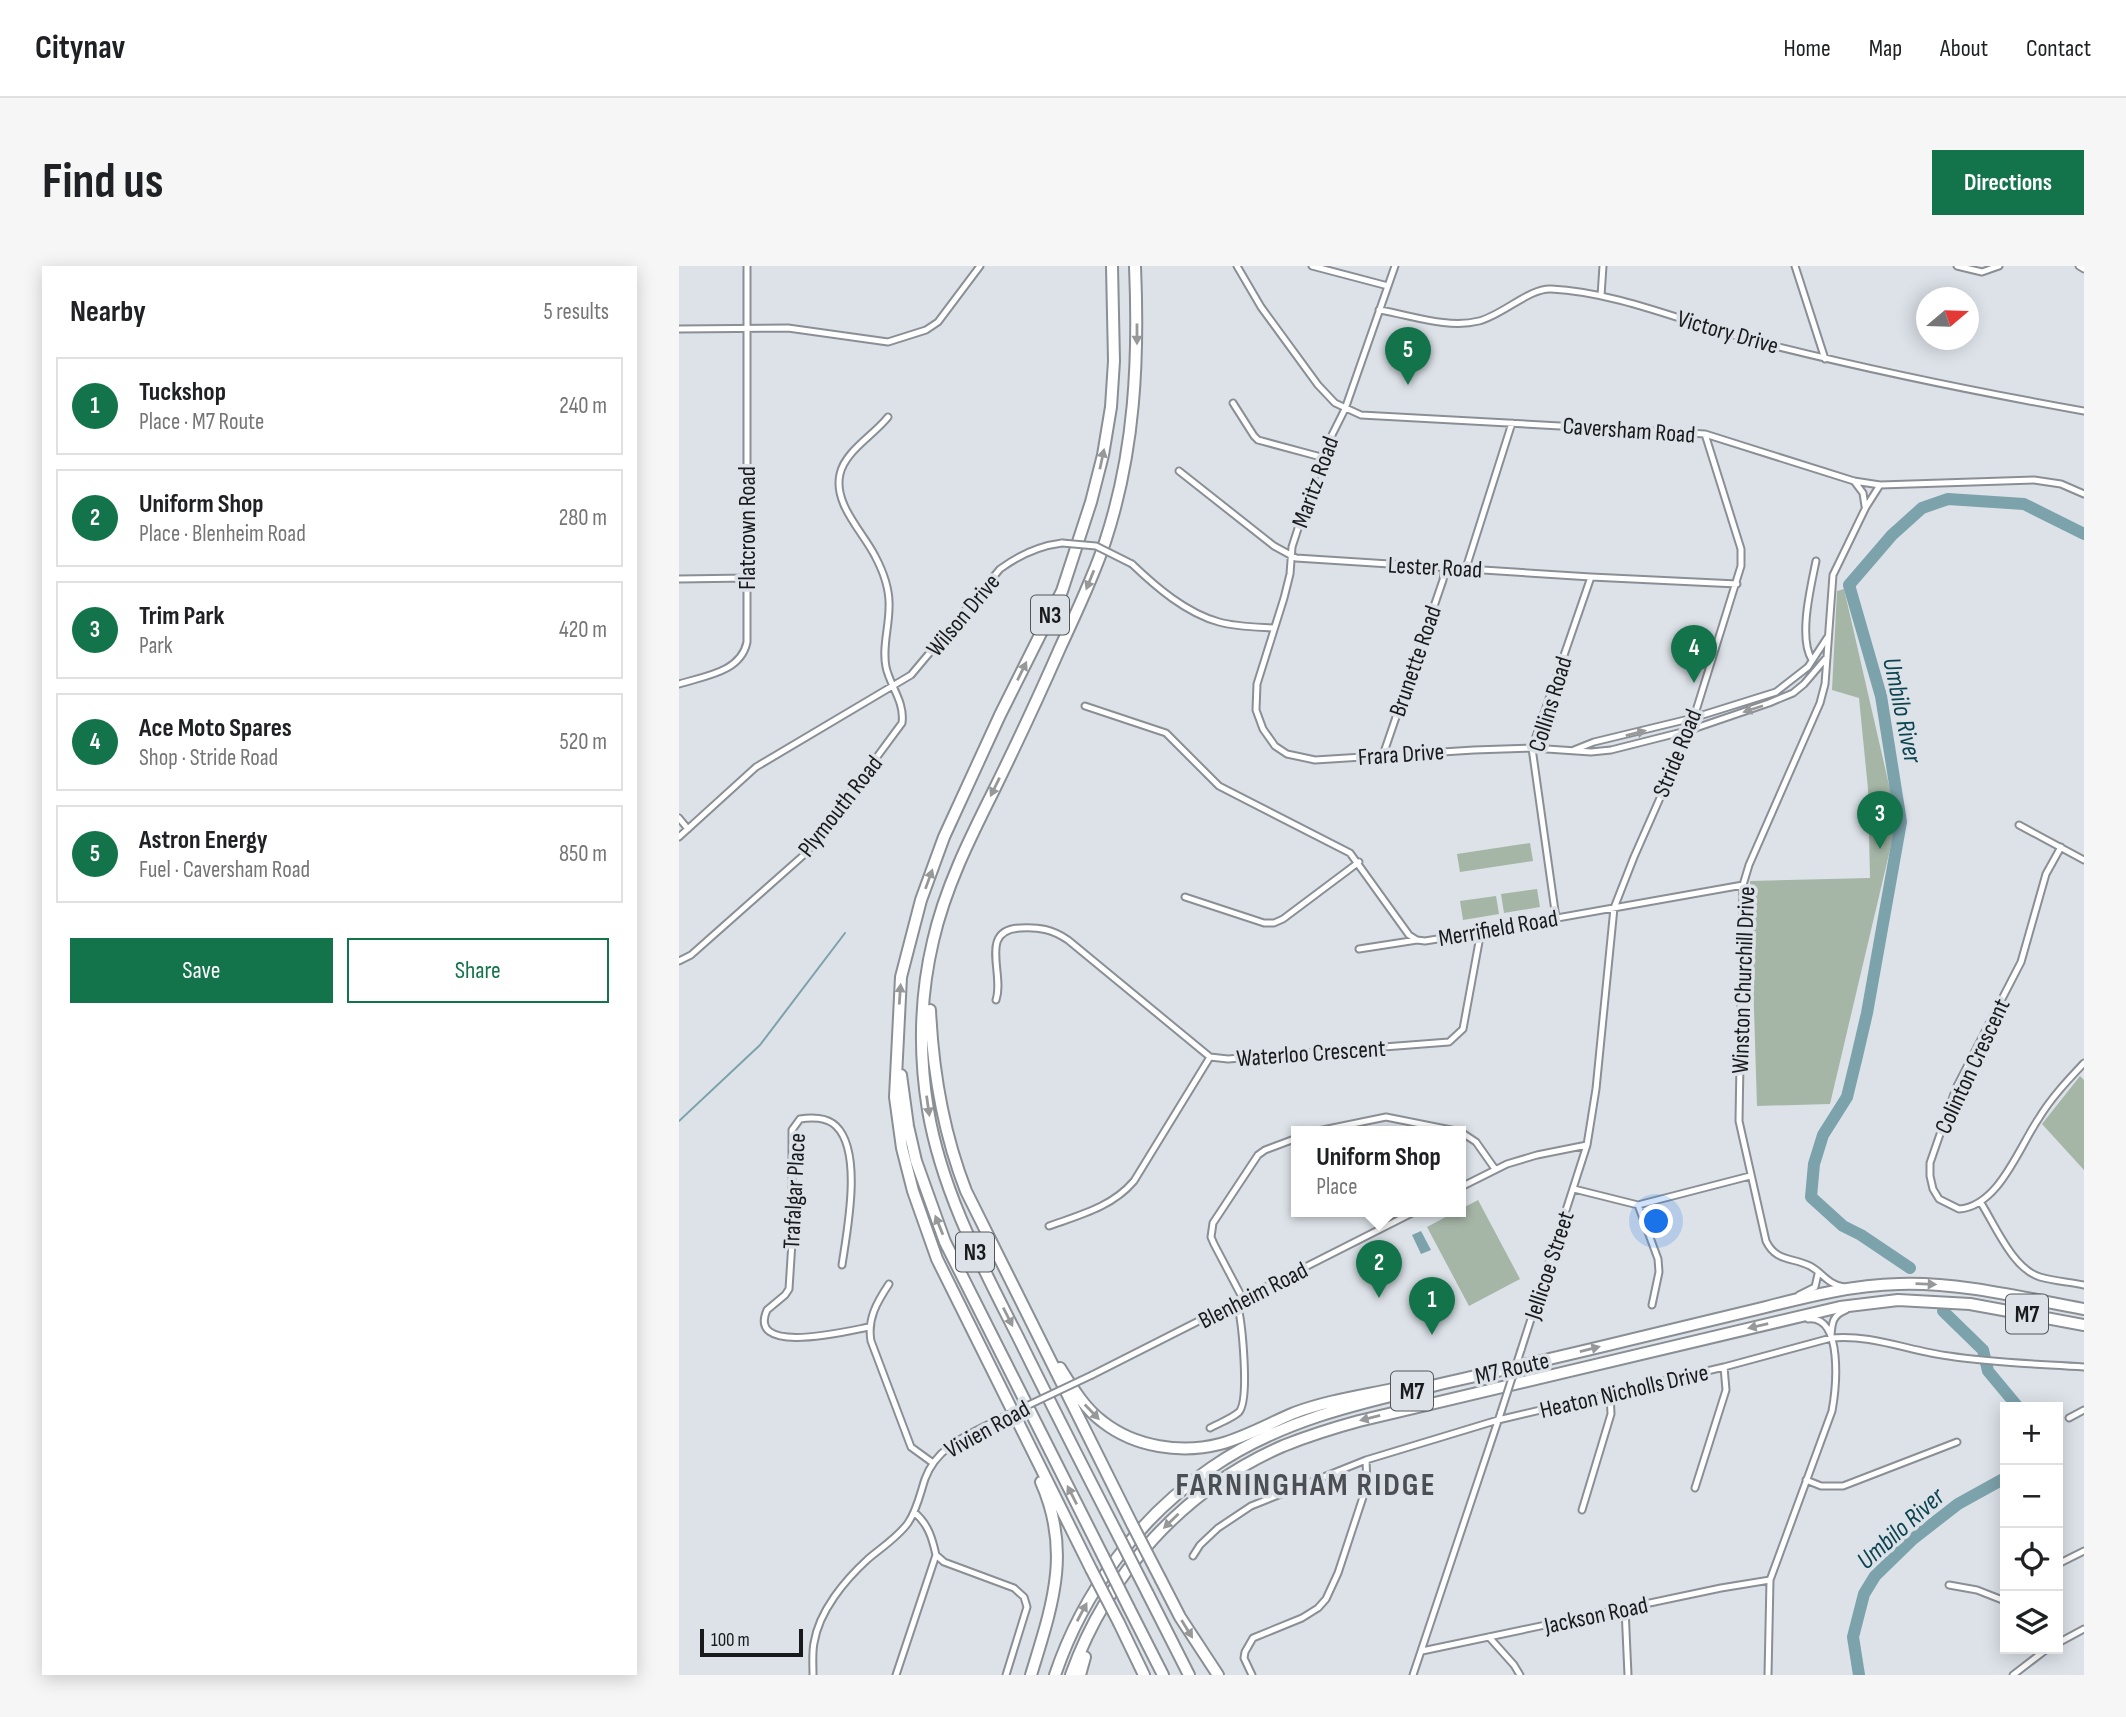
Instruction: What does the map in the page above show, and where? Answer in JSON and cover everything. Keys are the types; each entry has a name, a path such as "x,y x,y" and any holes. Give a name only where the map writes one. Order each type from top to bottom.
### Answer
{"highway":[{"name":"N3","path":"1112,266 1114,361 1111,407 1091,502 1062,591 1000,715 944,837 921,900 901,977 897,1044 908,1126 916,1161 945,1242 1163,1675"},
{"name":"N3","path":"1135,266 1136,377 1131,436 1117,504 1082,601 967,846 933,941 924,998 922,1055 927,1107 937,1155 951,1198 974,1251 1189,1675"},
{"path":"933,941 930,1004 938,1099 962,1181 1015,1293 1180,1617 1218,1675"},
{"path":"897,1044 895,1097 902,1148 919,1211 937,1259 1144,1675"},
{"name":"M7 Route","path":"1055,1675 1079,1617 1113,1563 1164,1505 1212,1467 1254,1442 1310,1419 1389,1397 1780,1303 1854,1288 1920,1284 1971,1288 2084,1309"},
{"path":"1015,1293 1061,1370 1089,1409 1102,1422 1133,1439 1168,1448 1209,1446 1240,1437 1317,1406 1441,1378 1501,1371"},
{"name":"M7 Route","path":"1071,1675 1110,1593 1164,1528 1201,1496 1248,1464 1281,1447 1324,1431 1858,1304 1898,1300 1970,1304 2084,1325"},
{"path":"1019,1423 1026,1449 1055,1522 1058,1555 1053,1601 1031,1675"},
{"path":"1080,1675 1087,1637"}],"street":[{"name":"Flatcrown Road","path":"679,684 729,668 745,653 747,642 747,266"},
{"path":"679,329 788,328 888,342 938,322 980,266"},
{"name":"Caversham Road","path":"1237,266 1261,307 1318,386 1335,403 1361,415 1705,434 1854,481 1880,485 2034,480 2061,484 2084,494"},
{"path":"1312,266 1388,286"},
{"name":"Maritz Road","path":"1291,556 1321,457 1345,409 1395,266"},
{"path":"1601,296 1603,266"},
{"path":"1795,266 1825,359"},
{"path":"1957,266 1982,272 1999,266"},
{"path":"2079,266 2084,269"},
{"name":"Victory Drive","path":"1379,310 1466,324 1500,313 1526,296 1548,288 1601,296 1825,359 2084,411"},
{"path":"1233,402 1258,440 1321,457"},
{"name":"Plymouth Road","path":"679,961 691,955 799,860 899,729 902,716 885,658 890,605 887,591 874,554 843,501 839,477 845,461 888,417"},
{"path":"1466,568 1512,423"},
{"name":"Stride Road","path":"1614,908 1690,730 1741,566 1741,550 1705,434"},
{"path":"1179,471 1274,546 1291,556 1287,586 1274,628"},
{"path":"1854,481 1864,496 1865,507"},
{"name":"Winston Churchill Drive","path":"1854,1288 1832,1284 1813,1268 1781,1258 1769,1248 1739,1121 1743,884 1820,703 1825,684 1833,575 1865,507 1880,485"},
{"name":"Wilson Drive","path":"679,837 756,767 894,686 920,666 1000,569 1032,550 1062,543 1096,546 1132,564 1157,586 1200,614 1219,622 1274,628"},
{"name":"Lester Road","path":"1291,556 1591,577 1737,584"},
{"path":"1812,660 1807,649 1806,632 1815,561"},
{"name":"Brunette Road","path":"1383,755 1443,580 1445,567"},
{"name":"Collins Road","path":"1556,918 1532,748 1591,577"},
{"path":"679,579 748,578"},
{"name":"Frara Drive","path":"1274,628 1257,684 1256,710 1263,729 1275,746 1287,754 1315,760 1532,748 1591,752 1611,750 1690,730 1769,704 1793,693 1827,657"},
{"name":"Frara Drive","path":"1571,751 1594,742 1693,718 1776,692 1793,680 1812,660 1827,638"},
{"path":"1809,679 1817,679 1825,684"},
{"name":"Merrifield Road","path":"1085,706 1166,733 1219,786 1341,846 1359,862 1409,935 1417,940 1743,884"},
{"path":"679,818 688,829"},
{"path":"2019,825 2084,860"},
{"name":"Colinton Crescent","path":"1981,1203 1959,1209 1938,1199 1933,1189 1930,1163 1957,1088 2021,962 2046,874 2061,847"},
{"path":"1185,897 1264,923 1273,923 1283,919 1359,862"},
{"name":"Jellicoe Street","path":"1413,1675 1587,1145 1597,1076 1614,908"},
{"name":"Waterloo Crescent","path":"996,1000 1000,990 995,945 998,938 1004,932 1017,928 1039,927 1055,931 1132,991 1210,1058 1228,1059 1450,1042 1463,1029 1481,931"},
{"path":"1359,949 1417,940"},
{"path":"1049,1226 1100,1207 1124,1192 1134,1181 1210,1058"},
{"path":"2084,1063 2045,1108 2010,1168 1981,1203 2015,1258 2028,1271 2038,1276 2084,1285"},
{"path":"1342,1126 1386,1117 1431,1126"},
{"name":"Trafalgar Place","path":"842,1265 851,1174 845,1141 840,1131 828,1120 800,1119 792,1130 792,1242 789,1289 767,1310 765,1324 781,1336 803,1338 869,1327"},
{"path":"1466,1135 1476,1142 1495,1169"},
{"path":"1210,1428 1238,1412 1245,1398 1240,1301 1211,1237 1213,1223 1258,1155 1291,1141"},
{"path":"1466,1184 1495,1169 1529,1157 1587,1145"},
{"path":"1574,1189 1638,1205 1750,1176"},
{"path":"1638,1205 1658,1259 1659,1272 1652,1305"},
{"name":"Blenheim Road","path":"1092,1375 1404,1217"},
{"path":"1780,1303 1815,1287 1818,1274"},
{"path":"889,1284 877,1302 869,1327 875,1352 911,1447 933,1463"},
{"path":"1831,1338 1835,1317 1858,1304"},
{"path":"1768,1675 1769,1580 1832,1410 1836,1392 1836,1361 1831,1338 1825,1326 1818,1320 1783,1320"},
{"name":"Heaton Nicholls Drive","path":"1193,1556 1200,1545 1218,1528 1251,1506 1366,1460 1498,1420 1724,1367 1831,1338 1879,1341 1947,1356 1990,1361 2084,1367"},
{"path":"1695,1488 1726,1390 1724,1367"},
{"name":"Vivien Road","path":"914,1513 933,1463 949,1445 1092,1375"},
{"path":"1582,1510 1611,1414 1610,1393"},
{"path":"2069,1418 2084,1410"},
{"path":"1806,1480 1821,1486 1843,1486 1957,1442"},
{"path":"1252,1675 1244,1658 1253,1638 1311,1614 1326,1599 1338,1573 1367,1485 1366,1460"},
{"path":"813,1675 814,1641 828,1606 849,1577 902,1530 914,1513 927,1525 936,1555 897,1675"},
{"path":"2063,1562 2084,1551"},
{"path":"936,1555 944,1562 1014,1588 1024,1597 1027,1607 1006,1675"},
{"name":"Jackson Road","path":"1422,1651 1769,1580"},
{"path":"1949,1585 1977,1590 2000,1598"},
{"path":"1625,1608 1628,1675"},
{"path":"2063,1640 2084,1629"},
{"path":"1489,1637 1520,1675"},
{"path":"2013,1675 2040,1654"}],"green space":[{"path":"1844,589 1897,820 1830,1104 1757,1106 1750,881 1870,878 1868,789 1859,698 1832,690 1837,591"},
{"path":"1530,843 1533,861 1460,872 1457,854"},
{"path":"1537,889 1540,907 1504,913 1501,894"},
{"path":"1496,896 1499,914 1463,920 1460,901"},
{"path":"2080,1076 2084,1080 2084,1170 2042,1124"},
{"path":"1478,1200 1520,1279 1469,1306 1427,1227 1446,1217 1466,1217 1466,1206"}],"water":[{"path":"1421,1231 1431,1250 1421,1254 1412,1235"}],"waterway":[{"name":"Umbilo River","path":"1910,1268 1843,1226 1811,1197 1814,1164 1823,1135 1847,1097 1857,1056 1901,822 1881,696 1849,585 1892,535 1922,508 1948,499 2024,504 2084,534"},
{"path":"679,1121 760,1045 845,933"},
{"name":"Umbilo River","path":"1943,1311 1983,1350 1988,1371 2014,1402"},
{"name":"Umbilo River","path":"1859,1675 1853,1637 1864,1594 1875,1576 1913,1539 1958,1504 2000,1481"}],"place":[{"name":"Astron Energy","path":"1408,385"},
{"name":"Ace Moto Spares","path":"1694,683"},
{"name":"Trim Park","path":"1880,849"},
{"name":"Uniform Shop","path":"1379,1298"},
{"name":"Tuckshop","path":"1432,1335"}],"district":[{"name":"FARNINGHAM RIDGE","path":"1306,1484"}]}
